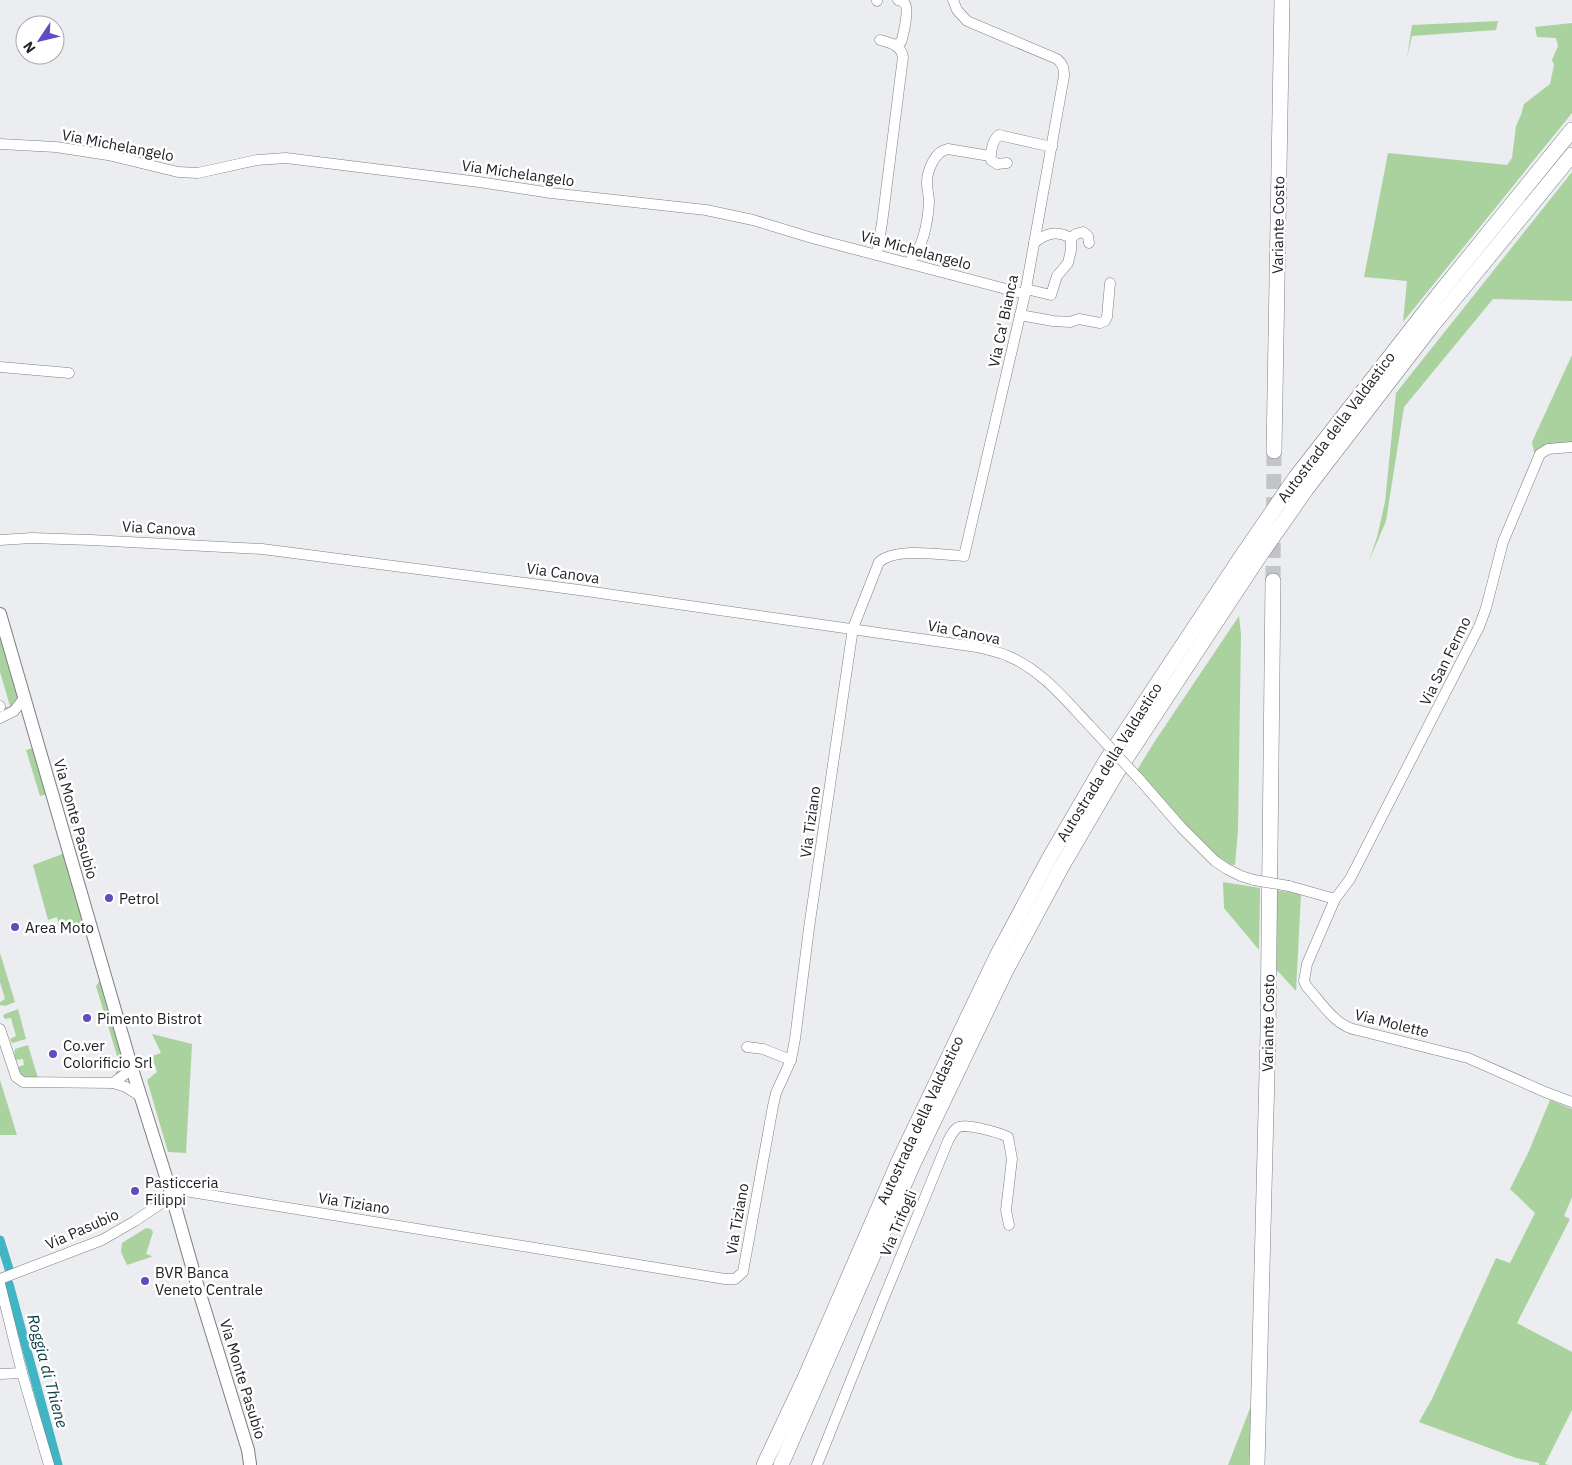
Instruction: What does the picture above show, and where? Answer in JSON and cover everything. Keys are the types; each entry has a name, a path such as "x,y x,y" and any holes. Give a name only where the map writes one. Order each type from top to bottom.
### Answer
{"highway":[{"name":"Variante Costo","path":"1274,451 1282,0"},
{"name":"Autostrada della Valdastico","path":"764,1465 899,1161 997,956 1050,857 1106,761 1296,477 1435,299 1572,130"},
{"name":"Autostrada della Valdastico","path":"781,1465 913,1164 1000,981 1062,866 1117,772 1256,561 1307,488 1431,327 1572,155"},
{"name":"Variante Costo","path":"1257,1465 1268,1033 1273,582"}],"main road":[{"name":"Via Monte Pasubio","path":"0,614 132,1069 252,1465"}],"street":[{"path":"895,45 901,42 907,11 907,6 904,2 898,0"},
{"name":"Via Ca' Bianca","path":"854,628 879,562 882,560 900,554 964,556 1025,292 1064,76 1062,63 1057,59 967,21 957,10 953,0"},
{"path":"876,254 884,214 903,62 902,50 895,45 880,40"},
{"path":"1007,163 997,164 993,162 990,156 995,139 999,135 1052,147"},
{"name":"Via Michelangelo","path":"0,144 56,147 108,155 178,172 198,173 257,160 286,158 551,193 706,210 753,220 907,263 1025,292 1050,295 1057,276 1068,263 1071,238"},
{"path":"907,263 917,254 924,234 929,201 928,176 930,167 940,153 948,149 990,156"},
{"path":"1034,243 1042,237 1056,233 1071,238 1083,232 1088,236 1088,243"},
{"path":"1020,315 1039,320 1070,322 1079,320 1100,323 1105,321 1107,317 1110,283"},
{"path":"0,367 69,373"},
{"name":"Via San Fermo","path":"1335,898 1350,879 1479,628 1503,542 1540,454 1548,449 1572,447"},
{"name":"Via Canova","path":"0,540 32,538 91,540 262,549 579,590 977,646 1011,657 1033,670 1050,684 1140,780 1181,827 1215,861 1226,869 1254,880 1289,886 1335,898"},
{"name":"Via Tiziano","path":"172,1196 185,1191 725,1279 734,1278 743,1272 773,1106 776,1093 791,1060 854,628"},
{"path":"1,712 18,708 25,697"},
{"path":"1,712 24,717 32,722"},
{"name":"Via Molette","path":"1335,898 1307,964 1304,981 1307,987 1337,1020 1348,1028 1468,1058 1544,1092 1572,1102"},
{"path":"0,1029 9,1061 16,1077 23,1082 113,1083 126,1087 140,1096"},
{"path":"747,1047 763,1050 791,1060"},
{"path":"113,1083 132,1069"},
{"name":"Via Trifogli","path":"817,1465 907,1239 948,1142 957,1128 964,1125 997,1132 1008,1137 1012,1159 1006,1210 1009,1225"},
{"name":"Via Pasubio","path":"0,1279 102,1240 172,1196"},
{"path":"0,1284 22,1373 49,1465"},
{"path":"0,1374 22,1373"}],"green space":[{"path":"1498,21 1496,30 1412,36 1407,58 1412,25"},
{"path":"1572,23 1572,113 1403,322 1407,281 1364,277 1388,153 1507,165 1512,158 1516,126 1524,104 1550,84 1554,65 1552,60 1558,46 1556,38 1537,37 1535,27"},
{"path":"1572,172 1572,301 1493,299 1404,407 1386,521 1369,561 1385,502 1396,393"},
{"path":"1572,355 1572,446 1535,456 1532,442"},
{"path":"1239,616 1241,634 1238,830 1235,865 1226,864 1205,846 1137,770"},
{"path":"0,623 20,696 11,709 0,712 0,709 10,706 0,672"},
{"path":"33,748 47,794 40,796 26,750"},
{"path":"65,853 87,931 75,934 68,930 60,932 57,917 48,920 33,865"},
{"path":"1223,882 1260,888 1259,950 1224,908"},
{"path":"1276,890 1301,894 1296,991 1274,967"},
{"path":"0,953 15,1002 5,1006 0,1005 0,1002 5,999 0,982"},
{"path":"101,979 127,1066 124,1071 114,1077 116,1072 121,1069 96,986"},
{"path":"18,1009 26,1039 12,1043 10,1039 16,1036 11,1018 5,1019 3,1016"},
{"path":"152,1034 192,1044 186,1153 168,1152 147,1080 157,1072 152,1056 161,1053"},
{"path":"28,1045 38,1078 24,1077 18,1070 18,1067 24,1065 23,1059 15,1059 15,1049"},
{"path":"0,1080 17,1135 0,1135"},
{"path":"1550,1100 1572,1109 1572,1197 1564,1216 1570,1219 1517,1323 1572,1352 1572,1410 1545,1464 1549,1465 1539,1465 1539,1463 1516,1458 1419,1422 1433,1397 1496,1258 1510,1263 1535,1213 1510,1189 1529,1151"},
{"path":"146,1228 151,1229 153,1232 146,1254 152,1256 127,1265 121,1252 122,1243"},
{"path":"1251,1406 1250,1465 1228,1465"}],"waterway":[{"name":"Roggia di Thiene","path":"0,1240 9,1269"},
{"name":"Roggia di Thiene","path":"9,1284 58,1465"}],"tunnel":[{"path":"1273,581 1274,451"}],"place":[{"name":"Petrol","path":"109,898"},
{"name":"Area Moto","path":"15,927"},
{"name":"Pimento Bistrot","path":"87,1018"},
{"name":"Co.ver Colorificio Srl","path":"53,1054"},
{"name":"Pasticceria Filippi","path":"135,1191"},
{"name":"BVR Banca Veneto Centrale","path":"145,1281"}]}
